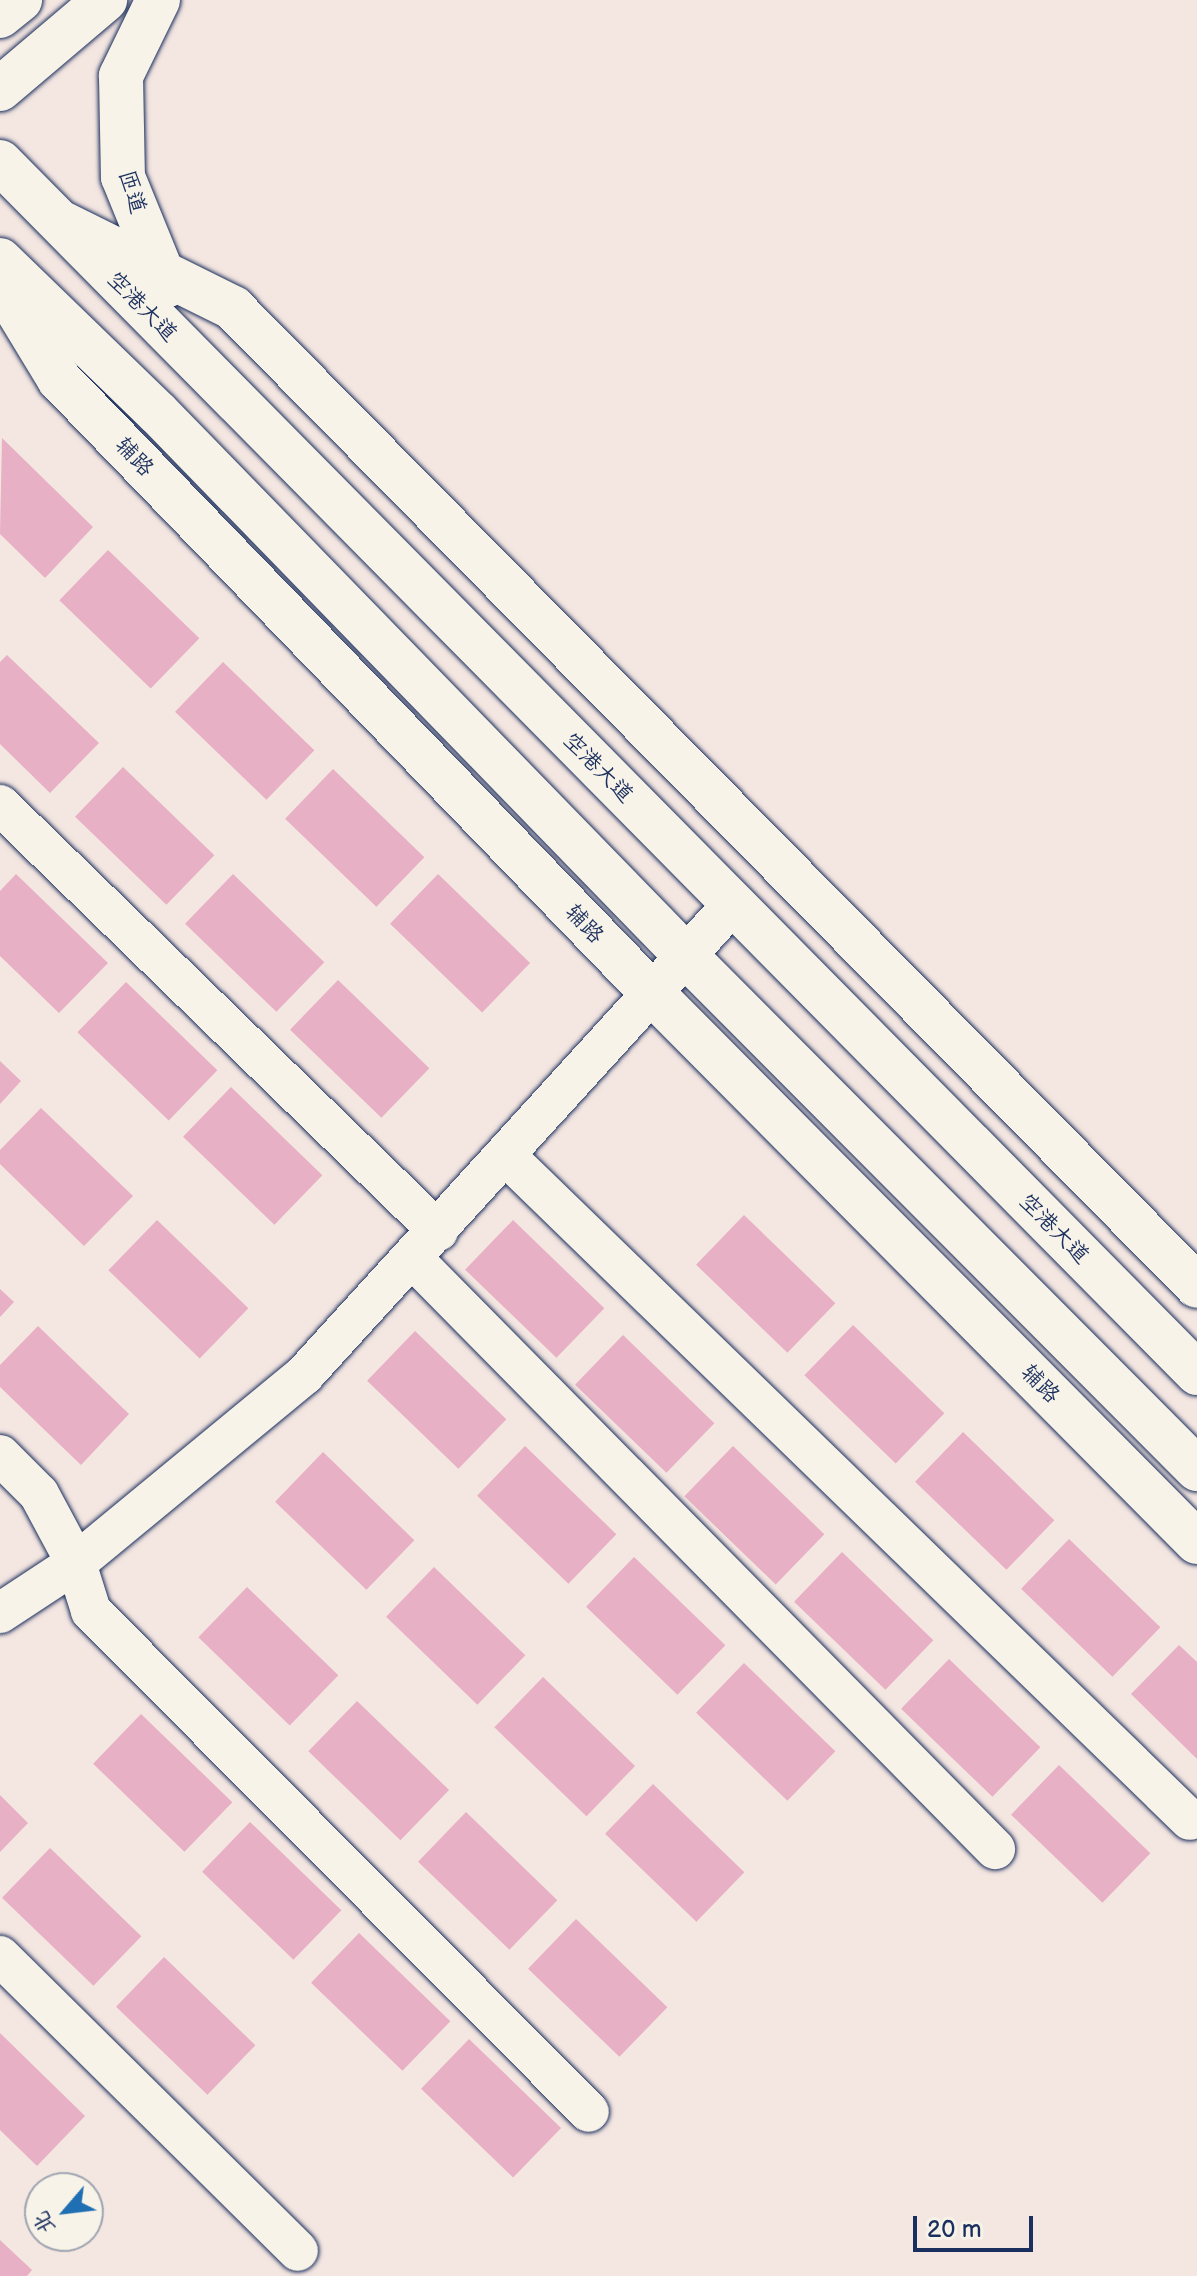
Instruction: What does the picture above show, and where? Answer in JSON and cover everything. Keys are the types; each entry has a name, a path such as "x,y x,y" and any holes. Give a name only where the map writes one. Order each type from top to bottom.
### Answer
{"street":[{"path":"0,16 20,0"},
{"path":"0,89 105,0"},
{"name":"匝道","path":"158,0 121,76 123,177 160,272 212,377"},
{"name":"空港大道","path":"0,162 1197,1373"},
{"path":"56,219 233,308 1197,1286"},
{"path":"0,260 158,413 687,957 1197,1469"},
{"path":"6,299 158,413"},
{"name":"辅路","path":"6,299 59,379 653,994 1197,1542"},
{"path":"0,805 426,1245 995,1849"},
{"path":"0,1613 76,1563 304,1375 426,1245 733,904"},
{"path":"506,1156 1190,1820"},
{"path":"0,1455 39,1494 76,1563 91,1611 589,2112"},
{"path":"0,1956 298,2251"}],"building":[{"path":"2,438 93,527 45,578 0,534"},
{"path":"108,550 199,638 151,689 59,600"},
{"path":"7,655 99,743 50,793 0,744 0,662"},
{"path":"223,662 314,750 266,800 175,712"},
{"path":"123,767 214,855 166,905 75,817"},
{"path":"333,769 424,857 376,907 285,819"},
{"path":"16,874 108,963 59,1013 0,956 0,891"},
{"path":"233,874 324,962 276,1012 185,924"},
{"path":"438,874 530,963 482,1013 390,924"},
{"path":"338,980 429,1068 381,1118 290,1030"},
{"path":"126,982 217,1070 169,1121 77,1032"},
{"path":"0,1061 21,1081 0,1104"},
{"path":"231,1087 322,1175 274,1225 183,1137"},
{"path":"41,1108 133,1196 84,1246 0,1164 0,1150"},
{"path":"744,1215 835,1303 787,1353 696,1265"},
{"path":"157,1220 248,1308 200,1359 108,1270"},
{"path":"513,1220 604,1308 556,1358 465,1270"},
{"path":"0,1289 14,1302 0,1317"},
{"path":"853,1325 944,1413 896,1464 804,1375"},
{"path":"38,1326 129,1414 81,1465 0,1387 0,1365"},
{"path":"415,1331 506,1419 458,1469 367,1381"},
{"path":"623,1335 714,1423 666,1473 575,1385"},
{"path":"963,1432 1054,1520 1006,1570 915,1482"},
{"path":"525,1446 616,1534 568,1584 477,1496"},
{"path":"733,1446 824,1534 776,1585 684,1496"},
{"path":"323,1452 414,1540 366,1590 275,1502"},
{"path":"1069,1539 1160,1627 1112,1677 1021,1589"},
{"path":"842,1552 933,1640 885,1690 794,1602"},
{"path":"634,1557 725,1645 677,1695 586,1607"},
{"path":"434,1567 525,1655 477,1705 386,1617"},
{"path":"247,1587 338,1675 290,1726 198,1637"},
{"path":"1179,1645 1197,1662 1197,1759 1131,1694"},
{"path":"949,1659 1040,1747 992,1797 901,1709"},
{"path":"744,1663 835,1751 787,1801 696,1713"},
{"path":"543,1677 635,1766 586,1816 494,1727"},
{"path":"357,1701 449,1790 400,1840 308,1751"},
{"path":"141,1714 232,1802 184,1852 93,1764"},
{"path":"1059,1765 1150,1853 1102,1903 1011,1815"},
{"path":"653,1784 744,1872 696,1922 605,1834"},
{"path":"0,1795 28,1823 0,1852"},
{"path":"466,1812 557,1900 509,1950 418,1862"},
{"path":"250,1822 341,1910 293,1960 202,1872"},
{"path":"50,1848 141,1936 93,1986 2,1898"},
{"path":"576,1919 667,2007 619,2057 528,1969"},
{"path":"359,1933 450,2021 402,2071 311,1983"},
{"path":"164,1957 255,2045 207,2095 116,2007"},
{"path":"0,2033 85,2116 37,2166 0,2130"},
{"path":"469,2039 561,2128 513,2178 421,2089"},
{"path":"0,2240 32,2270 27,2276 0,2276"}]}
